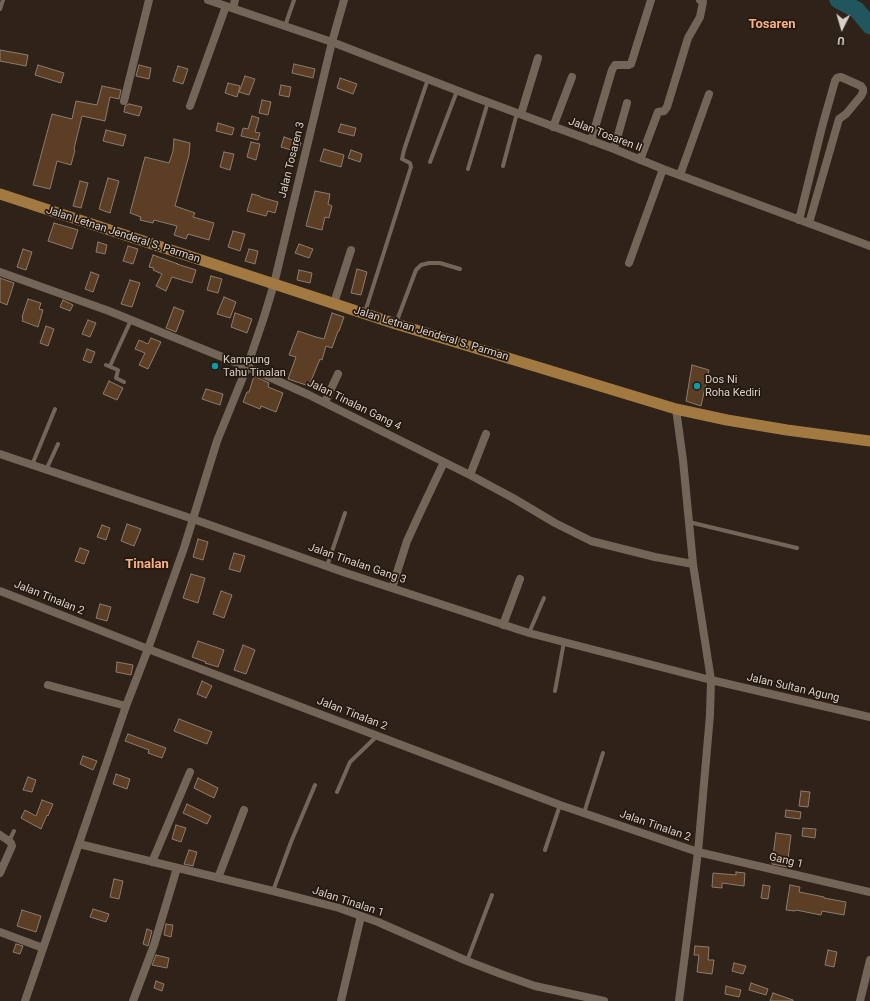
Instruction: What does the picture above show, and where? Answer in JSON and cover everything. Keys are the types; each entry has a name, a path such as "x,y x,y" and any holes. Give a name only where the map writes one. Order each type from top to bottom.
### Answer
{"main road":[{"name":"Jalan Letnan Jenderal S. Parman","path":"0,194 396,324 676,409 727,420 787,430 870,441"}],"street":[{"path":"124,101 149,0"},
{"name":"Jalan Tosaren II","path":"208,0 231,5 332,42 663,169 870,246"},
{"name":"Jalan Tosaren 3","path":"25,1001 126,706 184,548 217,441 247,368 264,317 274,284 332,42 344,0"},
{"path":"591,141 612,70 615,65 629,66 631,64 651,0"},
{"path":"640,160 658,112 664,111 667,108 688,38 700,17 703,2 700,0"},
{"path":"190,106 231,5"},
{"path":"519,114 538,58"},
{"path":"553,127 572,77"},
{"path":"799,220 835,81 837,78 841,77 861,86 863,92 851,108 839,119 809,223"},
{"path":"680,175 709,94"},
{"path":"614,149 628,103"},
{"path":"629,263 663,169"},
{"path":"334,304 351,250"},
{"name":"Jalan Tinalan Gang 4","path":"0,272 109,311 325,402 470,475 555,523 591,541 655,557 693,564"},
{"path":"325,402 338,374"},
{"path":"676,409 683,460 693,564 711,680 710,715 698,852 679,1001"},
{"path":"470,475 486,434"},
{"name":"Jalan Tinalan Gang 3","path":"0,454 503,625 711,680"},
{"path":"392,588 407,541 444,462"},
{"path":"503,625 520,579"},
{"name":"Jalan Tinalan 2","path":"0,591 451,765 560,805 698,852"},
{"name":"Jalan Sultan Agung","path":"711,680 870,717"},
{"path":"48,685 126,706"},
{"path":"152,862 190,772"},
{"path":"218,878 244,810"},
{"path":"0,835 9,841 12,846 0,873"},
{"name":"Jalan Tinalan 1","path":"79,844 339,908 362,916 468,961 535,986 593,1000 604,1001"},
{"name":"Gang 1","path":"698,852 870,892"},
{"path":"133,1001 154,945 177,868"},
{"path":"341,1001 362,916"},
{"path":"0,932 43,948"},
{"path":"860,1001 870,960"}],"lane":[{"path":"0,10 2,0"},
{"path":"285,26 294,0"},
{"path":"365,314 411,167 410,163 402,159 402,156 428,79"},
{"path":"430,162 457,90"},
{"path":"468,169 488,102"},
{"path":"503,166 519,114"},
{"path":"396,324 416,270 421,265 440,263 460,269"},
{"path":"124,382 116,378 118,370 108,366 131,320"},
{"path":"32,465 55,409"},
{"path":"46,470 58,444"},
{"path":"327,566 345,513"},
{"path":"689,522 797,548"},
{"path":"529,633 544,598"},
{"path":"555,691 564,642"},
{"path":"337,792 350,762 378,736"},
{"path":"584,813 603,753"},
{"path":"273,891 291,842 315,785"},
{"path":"545,850 560,805"},
{"path":"9,841 14,831"},
{"path":"468,961 492,895"}],"building":[{"path":"0,50 28,55 26,66 0,61"},
{"path":"294,64 315,69 313,78 292,73"},
{"path":"38,65 64,73 61,83 35,75"},
{"path":"139,65 151,68 149,79 136,76"},
{"path":"178,66 188,69 183,84 173,81"},
{"path":"245,76 255,79 249,95 239,92"},
{"path":"340,78 357,84 353,94 337,88"},
{"path":"228,83 240,86 237,97 225,93"},
{"path":"281,85 291,87 289,97 279,95"},
{"path":"102,86 121,90 119,99 110,97 105,121 82,116 71,165 57,161 50,189 33,185 52,114 72,119 76,101 97,105"},
{"path":"262,100 271,102 268,115 259,113"},
{"path":"129,104 142,107 139,116 124,112 125,106"},
{"path":"252,116 259,118 255,132 260,133 258,140 241,136 243,128 248,129"},
{"path":"218,123 234,128 232,135 216,131"},
{"path":"341,124 356,128 354,136 338,132"},
{"path":"106,130 126,135 123,146 103,141"},
{"path":"284,137 301,143 298,152 281,147"},
{"path":"174,139 190,143 189,155 175,206 195,213 193,217 214,223 209,240 188,234 186,239 174,235 177,226 154,220 153,223 140,220 141,217 130,213 145,157 169,163 173,151"},
{"path":"251,142 260,144 256,160 247,157"},
{"path":"324,149 344,155 341,167 320,161"},
{"path":"351,150 362,154 360,162 348,158"},
{"path":"224,152 234,154 230,170 220,167"},
{"path":"108,178 119,181 110,213 99,209"},
{"path":"80,181 88,183 81,208 73,206"},
{"path":"315,191 330,194 328,204 332,206 329,218 325,217 322,230 306,226"},
{"path":"252,194 278,202 275,213 268,211 266,216 247,211"},
{"path":"54,223 78,230 72,249 48,241"},
{"path":"233,231 245,234 240,251 228,247"},
{"path":"98,242 107,245 105,254 96,252"},
{"path":"299,244 313,249 309,258 295,253"},
{"path":"128,246 138,249 133,264 123,261"},
{"path":"23,249 32,252 26,270 17,267"},
{"path":"249,249 258,251 255,264 245,261"},
{"path":"153,255 196,270 192,283 172,277 166,291 156,286 162,274 153,270 154,268 149,267"},
{"path":"357,269 367,272 361,295 351,293"},
{"path":"299,270 312,273 310,283 297,280"},
{"path":"91,272 99,275 93,292 85,289"},
{"path":"211,276 222,279 218,293 207,290"},
{"path":"0,278 14,283 7,305 0,302"},
{"path":"130,280 140,283 132,307 121,304"},
{"path":"224,297 236,302 230,318 217,314"},
{"path":"28,299 41,303 39,309 43,310 38,327 22,321"},
{"path":"63,300 73,305 70,311 60,307"},
{"path":"174,307 184,311 176,332 166,328"},
{"path":"235,313 252,319 247,333 231,327"},
{"path":"332,313 344,317 332,348 326,346 322,360 320,359 309,386 288,379 296,357 289,355 298,331 324,339"},
{"path":"88,320 96,323 90,337 82,334"},
{"path":"46,326 54,329 48,346 40,343"},
{"path":"151,338 161,342 148,369 139,365 145,353 135,349 139,340 148,344"},
{"path":"87,349 95,352 91,363 83,360"},
{"name":"Dos Ni Roha Kediri","path":"692,365 709,370 701,406 686,401"},
{"path":"254,376 269,383 268,387 283,393 276,412 261,406 260,409 243,402 247,392 249,392"},
{"path":"109,381 123,388 117,400 103,394"},
{"path":"206,389 223,394 220,405 202,399"},
{"path":"127,524 141,529 134,546 121,541"},
{"path":"102,525 110,528 106,540 97,537"},
{"path":"198,539 208,542 203,560 193,557"},
{"path":"80,548 89,551 84,564 75,561"},
{"path":"234,553 245,556 240,572 229,569"},
{"path":"191,574 205,578 198,603 183,598"},
{"path":"221,591 232,595 224,618 213,614"},
{"path":"100,604 111,607 107,621 96,618"},
{"path":"198,641 224,650 218,667 192,657"},
{"path":"243,645 255,650 246,674 234,670"},
{"path":"117,662 133,665 131,675 116,672"},
{"path":"202,681 212,686 206,698 197,694"},
{"path":"179,719 212,732 207,744 174,731"},
{"path":"128,734 166,748 162,758 148,753 149,750 125,741"},
{"path":"83,756 97,761 93,770 80,764"},
{"path":"116,774 130,779 127,789 113,784"},
{"path":"28,777 36,780 32,792 23,790"},
{"path":"198,778 218,788 214,798 194,788"},
{"path":"801,791 810,792 808,807 799,806"},
{"path":"42,800 53,804 41,829 21,818 25,810 36,816"},
{"path":"187,804 211,816 207,824 183,813"},
{"path":"786,810 801,812 800,819 785,817"},
{"path":"176,825 186,828 181,842 172,839"},
{"path":"803,828 816,829 815,838 802,836"},
{"path":"776,833 791,835 787,867 772,864"},
{"path":"189,850 197,852 193,866 184,864"},
{"path":"736,872 745,873 744,886 722,883 722,888 712,887 713,873 736,875"},
{"path":"114,879 123,881 119,899 110,897"},
{"path":"763,885 770,886 768,899 761,898"},
{"path":"790,885 800,887 799,892 846,902 844,915 822,911 821,915 796,910 786,910"},
{"path":"93,909 109,914 106,922 90,917"},
{"path":"22,910 41,916 36,932 17,926"},
{"path":"166,924 173,925 171,937 164,935"},
{"path":"147,929 152,931 148,946 143,944"},
{"path":"16,944 23,946 20,954 13,952"},
{"path":"695,946 709,947 708,960 714,960 712,974 697,972 699,955 694,955"},
{"path":"828,950 837,952 834,967 825,965"},
{"path":"156,955 169,958 167,968 152,965"},
{"path":"734,963 746,966 743,974 732,971"},
{"path":"156,981 164,984 162,991 154,988"},
{"path":"751,983 768,989 766,995 749,990"},
{"path":"726,986 741,990 739,997 725,994"},
{"path":"773,993 793,1000 793,1001 770,1001"}],"waterway":[{"path":"838,0 857,10 870,26"}],"place":[{"name":"Kampung Tahu Tinalan","path":"215,366"},
{"name":"Dos Ni Roha Kediri","path":"697,386"}],"district":[{"name":"Tosaren","path":"772,25"},
{"name":"Tinalan","path":"147,565"}]}
